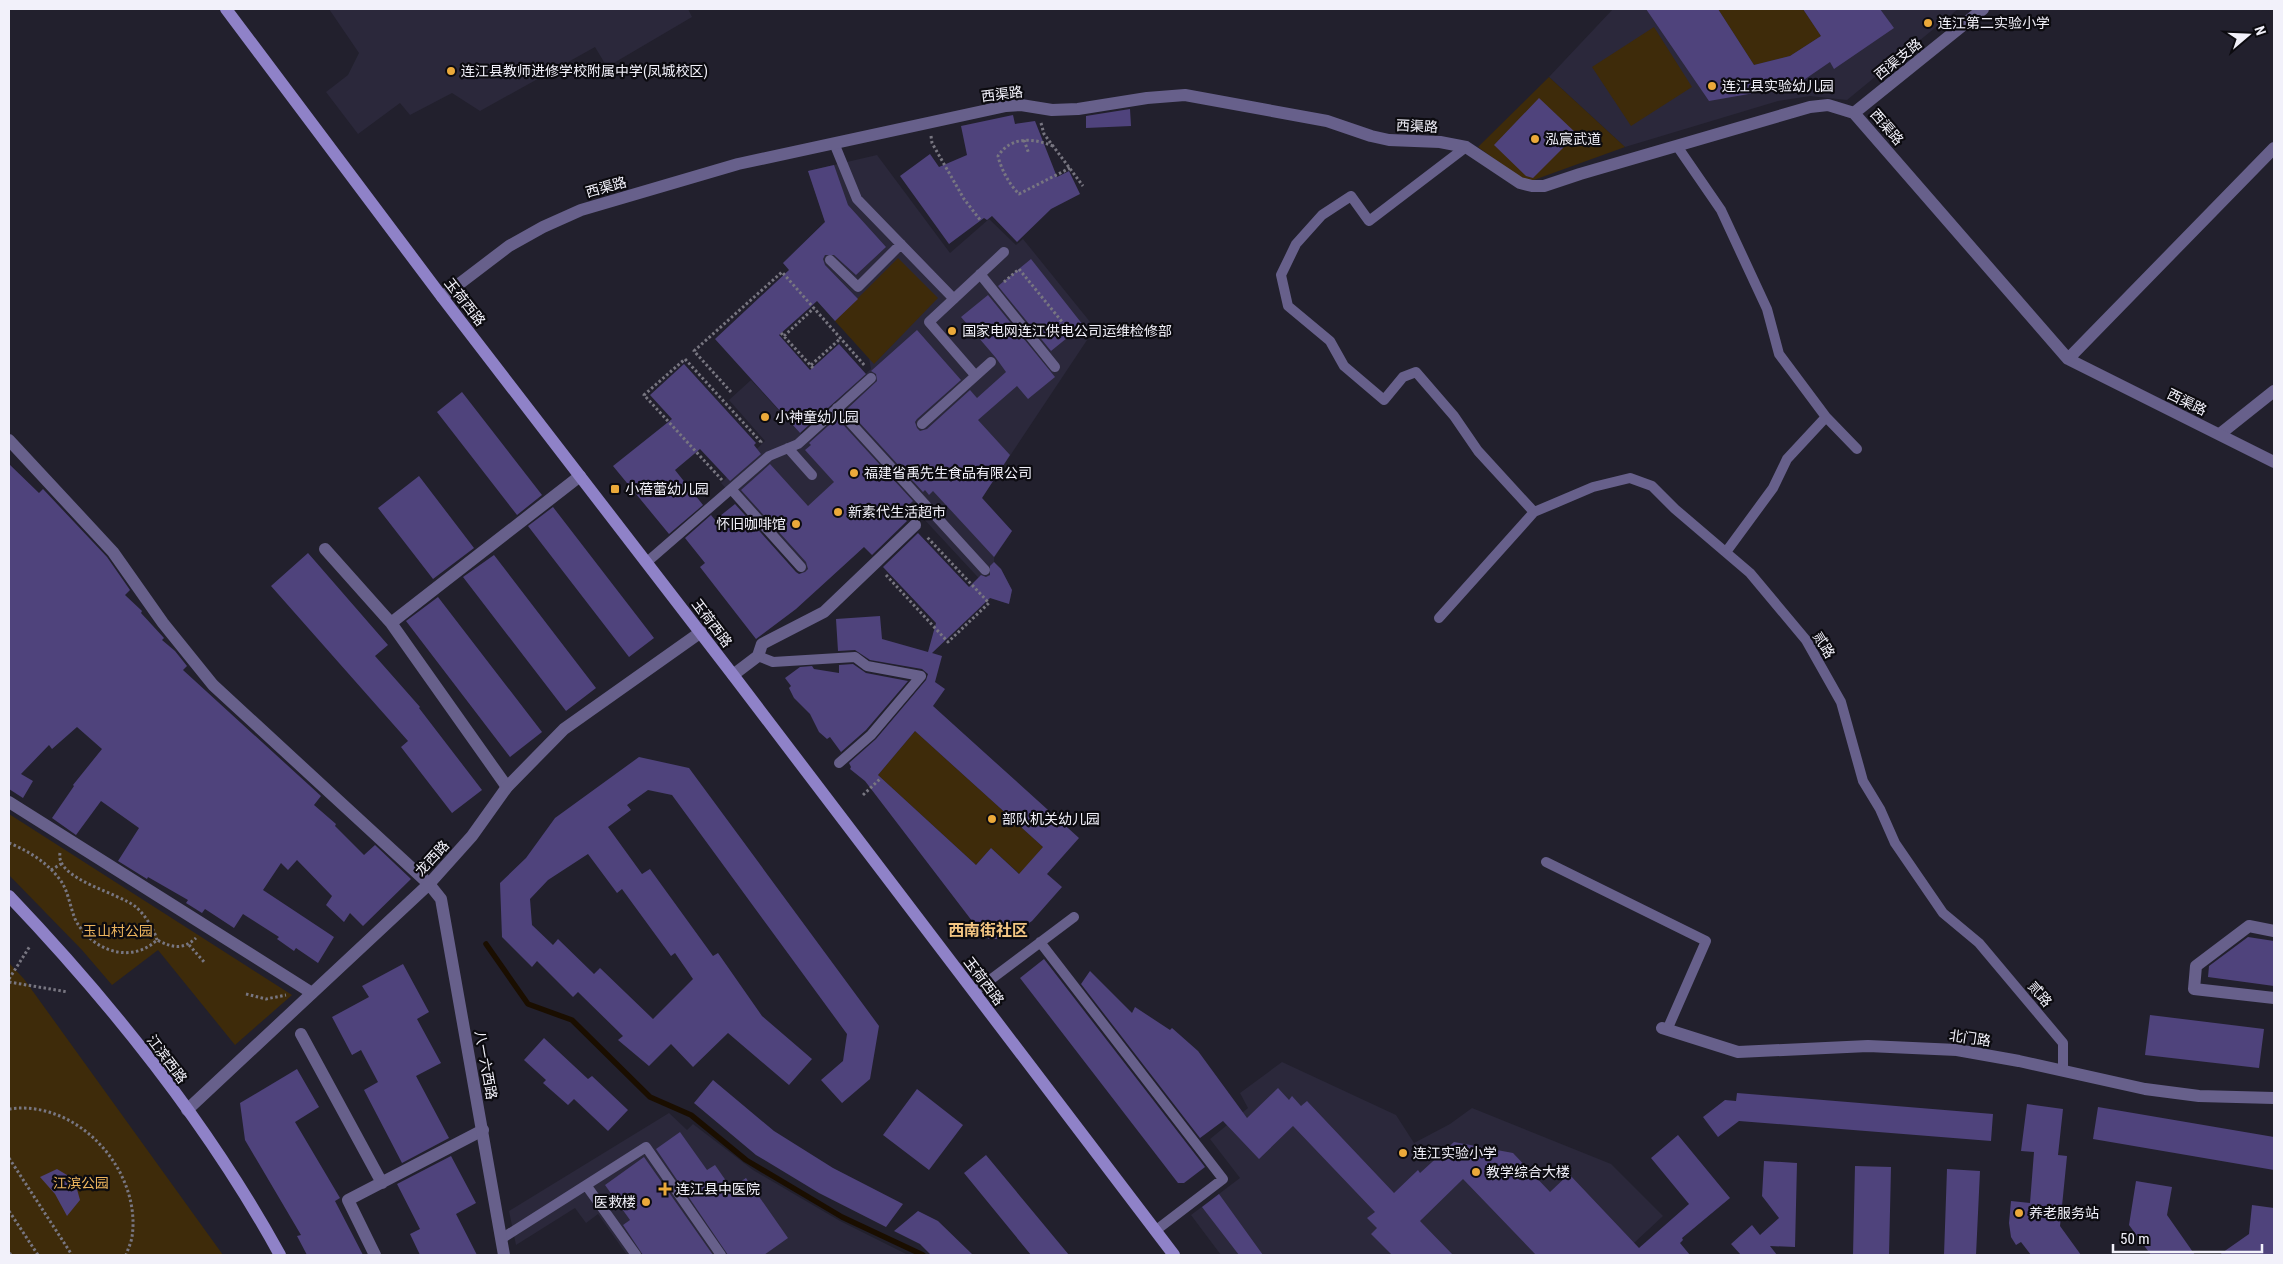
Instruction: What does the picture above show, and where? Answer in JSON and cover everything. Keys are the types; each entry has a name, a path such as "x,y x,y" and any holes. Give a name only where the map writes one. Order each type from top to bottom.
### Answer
{"main road":[{"name":"玉荷西路","path":"226,9 442,297 647,562 1174,1255"},
{"name":"江滨西路","path":"9,896 107,1005 187,1110 237,1184 280,1255"}],"street":[{"name":"西渠支路","path":"1854,113 1983,9"},
{"name":"西渠路","path":"442,297 509,246 543,227 581,210 738,164 1006,106 1020,105 1078,109 1148,98 1185,95 1328,122 1389,140 1440,142 1466,147 1520,183 1532,186 1555,183 1810,107 1828,106 1854,113 2068,359 2274,462"},
{"path":"2068,359 2274,148"},
{"path":"2220,434 2274,391"},
{"name":"八一六西路","path":"9,440 113,552 163,623 213,685 429,884 442,899 504,1255"},
{"path":"391,623 580,476"},
{"path":"733,675 758,656 762,644 824,612 915,525"},
{"path":"325,549 391,623 507,787"},
{"name":"龙西路","path":"187,1110 309,991 429,884 472,836 507,787 564,730 700,632"},
{"path":"9,802 309,991"},
{"path":"2274,931 2248,926 2196,966 2194,989 2274,998"},
{"name":"北门路","path":"1665,1029 1738,1052 1868,1046 1957,1050 2145,1089 2199,1096 2274,1098"},
{"path":"301,1034 382,1182"},
{"path":"375,1255 348,1200 483,1130"}],"lane":[{"path":"834,143 857,199 954,299"},
{"path":"1678,146 1721,210 1767,309 1779,354 1826,417 1857,449"},
{"path":"1466,147 1369,221 1351,196 1322,215 1296,244 1281,275 1288,306 1330,341 1344,366 1384,400 1403,377 1416,372 1454,416 1478,451 1534,512"},
{"path":"830,260 858,287 901,244"},
{"path":"975,376 929,322 1004,252"},
{"path":"980,274 1055,367"},
{"path":"922,424 991,362"},
{"path":"647,562 769,456 798,444 871,378"},
{"path":"837,408 985,570"},
{"path":"1726,552 1773,488 1787,459 1826,417"},
{"path":"788,448 812,475"},
{"name":"贰路","path":"1439,618 1534,512 1593,487 1630,478 1652,486 1674,509 1750,573 1806,640 1841,702 1863,781 1880,808 1895,843 1943,913 1979,943 2062,1043 2063,1071"},
{"path":"731,489 801,567"},
{"path":"758,656 773,662 855,657 868,666 921,676 871,735 839,763"},
{"path":"1546,862 1706,941 1665,1029"},
{"path":"974,992 1074,916"},
{"path":"1040,942 1223,1179 1155,1231"},
{"path":"501,1239 646,1147 722,1255"},
{"path":"586,1185 636,1255"}],"path":[{"path":"1042,108 1041,121 1044,134 1084,186"},
{"path":"928,123 932,143 964,199 981,222"},
{"path":"1053,146 1042,141 1021,139 1004,148 998,156 1000,164 1013,188 1019,194 1070,168"},
{"path":"1021,139 1029,154"},
{"path":"999,286 1019,269 1072,334"},
{"path":"731,392 694,351 782,272 864,362 871,378"},
{"path":"814,308 783,334 812,366 841,338"},
{"path":"731,489 644,395 685,359 761,442 754,448"},
{"path":"721,479 728,473"},
{"path":"874,564 948,642 989,603 915,525"},
{"path":"863,795 881,778"},
{"path":"68,840 59,855 61,864 72,875 136,907 147,920 157,940 178,948 189,945 208,927"},
{"path":"9,843 29,851 51,870 64,888 80,928 97,944 107,950 124,954 141,950 157,940"},
{"path":"51,870 61,864"},
{"path":"189,945 205,963"},
{"path":"30,946 9,981 68,992"},
{"path":"246,994 266,999 309,991"},
{"path":"9,1109 42,1111 66,1118 106,1150 119,1171 128,1192 133,1216 132,1238 126,1255"},
{"path":"9,1158 72,1255"},
{"path":"9,1211 38,1255"}],"shaded area":[{"name":"连江县教师进修学校附属中学(凤城校区)","path":"329,9 688,9 692,17 607,67 595,47 480,111 452,93 410,115 400,103 358,134 326,92 348,75 359,53"},
{"name":"连江县实验幼儿园","path":"1613,9 1958,9 1847,100 1810,96 1778,101 1625,147 1549,77"},
{"path":"877,155 950,253 989,219 1016,245 1023,239 1095,328 982,498 1012,531 994,558 994,562 1001,569 1012,590 1010,600 1006,603 1000,601 910,504 817,590 721,483 765,441 729,400 751,380 801,434 871,369 869,358 783,263 825,222 808,171"},
{"name":"连江实验小学","path":"1282,1062 1396,1115 1414,1143 1450,1124 1472,1108 1611,1164 1663,1216 1621,1255 1221,1255 1191,1215 1240,1178 1210,1139 1248,1108 1240,1093"},
{"name":"连江县中医院","path":"669,1113 687,1130 693,1124 753,1170 840,1221 908,1255 627,1255 598,1214 586,1223 575,1208 516,1245 509,1211"}],"green space":[{"path":"1718,9 1803,9 1821,36 1790,56 1754,65"},
{"path":"1654,27 1692,87 1631,126 1592,67"},
{"path":"1549,77 1625,147 1531,181 1518,176 1478,147"},
{"path":"898,258 938,298 874,364 835,321"},
{"path":"915,731 1043,847 1032,860 1047,874 1035,888 991,848 976,865 878,775"},
{"name":"玉山村公园","path":"9,814 292,995 235,1045 158,950 112,985 82,950 9,875"},
{"name":"江滨公园","path":"9,963 24,979 223,1255 9,1255"}],"building":[{"path":"1646,9 1718,9 1754,65 1790,56 1821,36 1803,9 1880,9 1894,28 1834,69 1830,62 1795,86 1709,101"},
{"name":"泓宸武道","path":"1539,98 1577,134 1533,178 1526,176 1494,145"},
{"path":"1130,109 1131,126 1086,128 1086,116"},
{"path":"1013,115 1015,124 1035,121 1057,177 1069,171 1080,194 1051,209 1017,242 992,216 987,220 984,218 949,244 900,176 930,154 939,167 967,155 961,126"},
{"path":"834,165 848,205 886,247 856,275 834,255 825,255 823,259 825,265 858,299 835,321 817,301 779,335 810,370 839,344 866,374 800,433 715,339 789,270 783,263 825,222 808,171"},
{"path":"1031,259 1083,325 1051,351 998,286"},
{"path":"988,295 1055,377 1028,399 1017,386 978,420 1010,455 982,498 1012,531 994,557 933,491 929,495 925,490 923,492 847,409 877,381 876,374 871,371 917,330 961,380 917,419 915,422 917,428 920,431 927,429 970,390 977,398 1006,372 961,317"},
{"path":"684,364 756,443 754,445 761,454 730,481 700,449 675,470 703,505 669,534 613,466 672,419 650,395"},
{"path":"462,392 542,495 517,515 437,412"},
{"path":"837,418 913,501 900,513 907,521 872,555 864,547 796,609 756,639 700,567 705,563 685,538 711,515 715,520 735,504 796,572 799,574 805,572 808,569 806,562 741,490 770,464 808,506 834,482 805,450 811,445 809,443"},
{"path":"9,464 39,493 43,489 107,557 130,590 125,595 142,611 141,613 164,638 162,640 175,651 187,666 183,670 321,796 314,805 336,824 335,826 364,855 375,845 411,879 363,926 350,913 344,922 326,905 332,896 297,860 288,870 281,863 263,890 334,937 318,963 296,948 294,951 277,939 279,937 243,914 234,928 205,909 202,913 186,903 188,900 148,877 147,879 118,861 139,828 101,801 76,835 52,818 73,785 102,749 77,727 52,749 49,745 21,774 33,781 23,798 9,789"},
{"path":"419,476 474,548 433,579 378,508"},
{"path":"553,507 654,638 629,657 528,526"},
{"path":"918,533 969,587 981,575 986,577 990,575 990,566 994,562 1001,569 1012,590 1009,604 990,598 932,653 942,656 935,682 945,689 933,706 1079,838 1047,874 1062,887 1032,921 1005,939 989,939 982,934 865,781 850,769 849,763 876,739 926,680 928,674 922,669 870,660 855,650 838,651 836,619 880,616 882,639 928,652 936,623 883,567","holes":["915,731 1043,847 1019,874 991,848 976,865 878,775"]},
{"path":"308,553 388,645 375,656 420,707 482,790 452,813 401,747 408,741 271,586"},
{"path":"494,555 596,688 566,711 463,577"},
{"path":"438,597 542,732 510,757 406,621"},
{"path":"853,664 866,673 908,681 866,730 841,752 830,737 827,739 819,732 810,714 794,698 789,688 791,686 785,678 800,667 812,666 814,669 839,673 839,665"},
{"path":"639,757 689,768 879,1026 870,1079 842,1103 821,1080 843,1061 847,1034 672,795 648,790 627,805 631,810 608,827 642,874 650,869 713,956 718,953 762,1016 812,1059 789,1085 728,1033 693,1067 671,1044 649,1066 618,1040 623,1036 578,992 573,997 537,961 532,967 502,937 500,883 526,858 555,818","holes":["588,854 617,893 622,889 671,956 675,953 693,979 653,1019 600,968 594,974 558,939 553,945 532,925 530,899 548,880"]},
{"path":"2248,937 2274,941 2274,986 2208,977 2209,966"},
{"path":"1044,959 1205,1167 1184,1183 1178,1183 1020,978"},
{"path":"403,964 429,1012 417,1019 441,1063 416,1076 449,1138 402,1163 364,1090 378,1082 361,1050 352,1055 332,1017 369,997 362,986"},
{"name":"教学综合大楼","path":"1090,971 1132,1013 1135,1007 1170,1030 1172,1028 1198,1051 1247,1118 1278,1088 1289,1100 1292,1096 1301,1106 1307,1101 1394,1193 1418,1170 1420,1173 1454,1142 1513,1153 1550,1192 1569,1174 1639,1248 1689,1204 1651,1158 1678,1135 1730,1198 1682,1238 1683,1240 1680,1243 1690,1255 1536,1255 1463,1179 1420,1221 1453,1255 1392,1255 1371,1234 1377,1228 1367,1218 1375,1212 1293,1126 1259,1159 1223,1121 1200,1138 1081,984"},
{"path":"2150,1015 2264,1029 2259,1068 2145,1055"},
{"path":"544,1038 588,1079 592,1076 628,1110 608,1131 574,1099 568,1105 543,1083 546,1080 524,1060"},
{"path":"297,1069 319,1107 295,1122 340,1198 335,1201 363,1255 307,1255 297,1236 301,1235 245,1140 240,1103"},
{"path":"713,1080 774,1131 833,1168 903,1204 886,1227 819,1193 756,1155 694,1103"},
{"path":"917,1089 963,1125 929,1170 883,1135"},
{"path":"1737,1093 1993,1114 1991,1141 1739,1121 1718,1137 1703,1117 1725,1100 1736,1101"},
{"path":"2027,1104 2063,1109 2058,1155 2067,1156 2060,1226 2081,1255 2031,1255 2021,1242 2016,1245 2011,1237 2009,1223 2011,1201 2030,1203 2034,1152 2021,1151"},
{"path":"2098,1107 2274,1137 2274,1170 2093,1139"},
{"path":"680,1132 707,1170 715,1165 731,1188 746,1178 788,1238 764,1255 728,1255 656,1149"},
{"path":"986,1155 1069,1255 1031,1255 964,1173"},
{"path":"451,1156 476,1203 456,1214 477,1255 420,1255 410,1234 420,1229 397,1184"},
{"name":"医救楼","path":"644,1157 713,1255 643,1255 623,1225 630,1220 605,1185"},
{"path":"1764,1161 1797,1163 1795,1247 1770,1246 1777,1255 1741,1255 1731,1244 1752,1225 1760,1235 1779,1218 1762,1196"},
{"path":"1855,1166 1891,1167 1889,1255 1853,1255"},
{"path":"57,1169 75,1182 80,1200 67,1216 55,1194 40,1177"},
{"path":"1947,1169 1980,1171 1976,1255 1944,1255"},
{"path":"2136,1181 2172,1187 2167,1215 2195,1255 2151,1255 2129,1225"},
{"path":"1219,1194 1263,1255 1239,1255 1202,1207"},
{"path":"2252,1205 2274,1208 2274,1255 2219,1255 2249,1234"},
{"path":"918,1211 938,1221 973,1255 931,1255 920,1244 894,1231"}],"waterway":[{"path":"486,944 528,1004 572,1020 650,1097 691,1115 746,1160 842,1217 923,1255"}],"place":[{"name":"连江第二实验小学","path":"1928,23"},
{"name":"连江县教师进修学校附属中学(凤城校区)","path":"451,71"},
{"name":"连江县实验幼儿园","path":"1712,86"},
{"name":"泓宸武道","path":"1535,139"},
{"name":"国家电网连江供电公司运维检修部","path":"952,331"},
{"name":"小神童幼儿园","path":"765,417"},
{"name":"福建省禹先生食品有限公司","path":"854,473"},
{"name":"小蓓蕾幼儿园","path":"615,489"},
{"name":"新素代生活超市","path":"838,512"},
{"name":"怀旧咖啡馆","path":"796,524"},
{"name":"部队机关幼儿园","path":"992,819"},
{"name":"连江实验小学","path":"1403,1153"},
{"name":"教学综合大楼","path":"1476,1172"},
{"name":"连江县中医院","path":"665,1189"},
{"name":"医救楼","path":"646,1202"},
{"name":"养老服务站","path":"2019,1213"}],"district":[{"name":"西南街社区","path":"988,930"}]}
